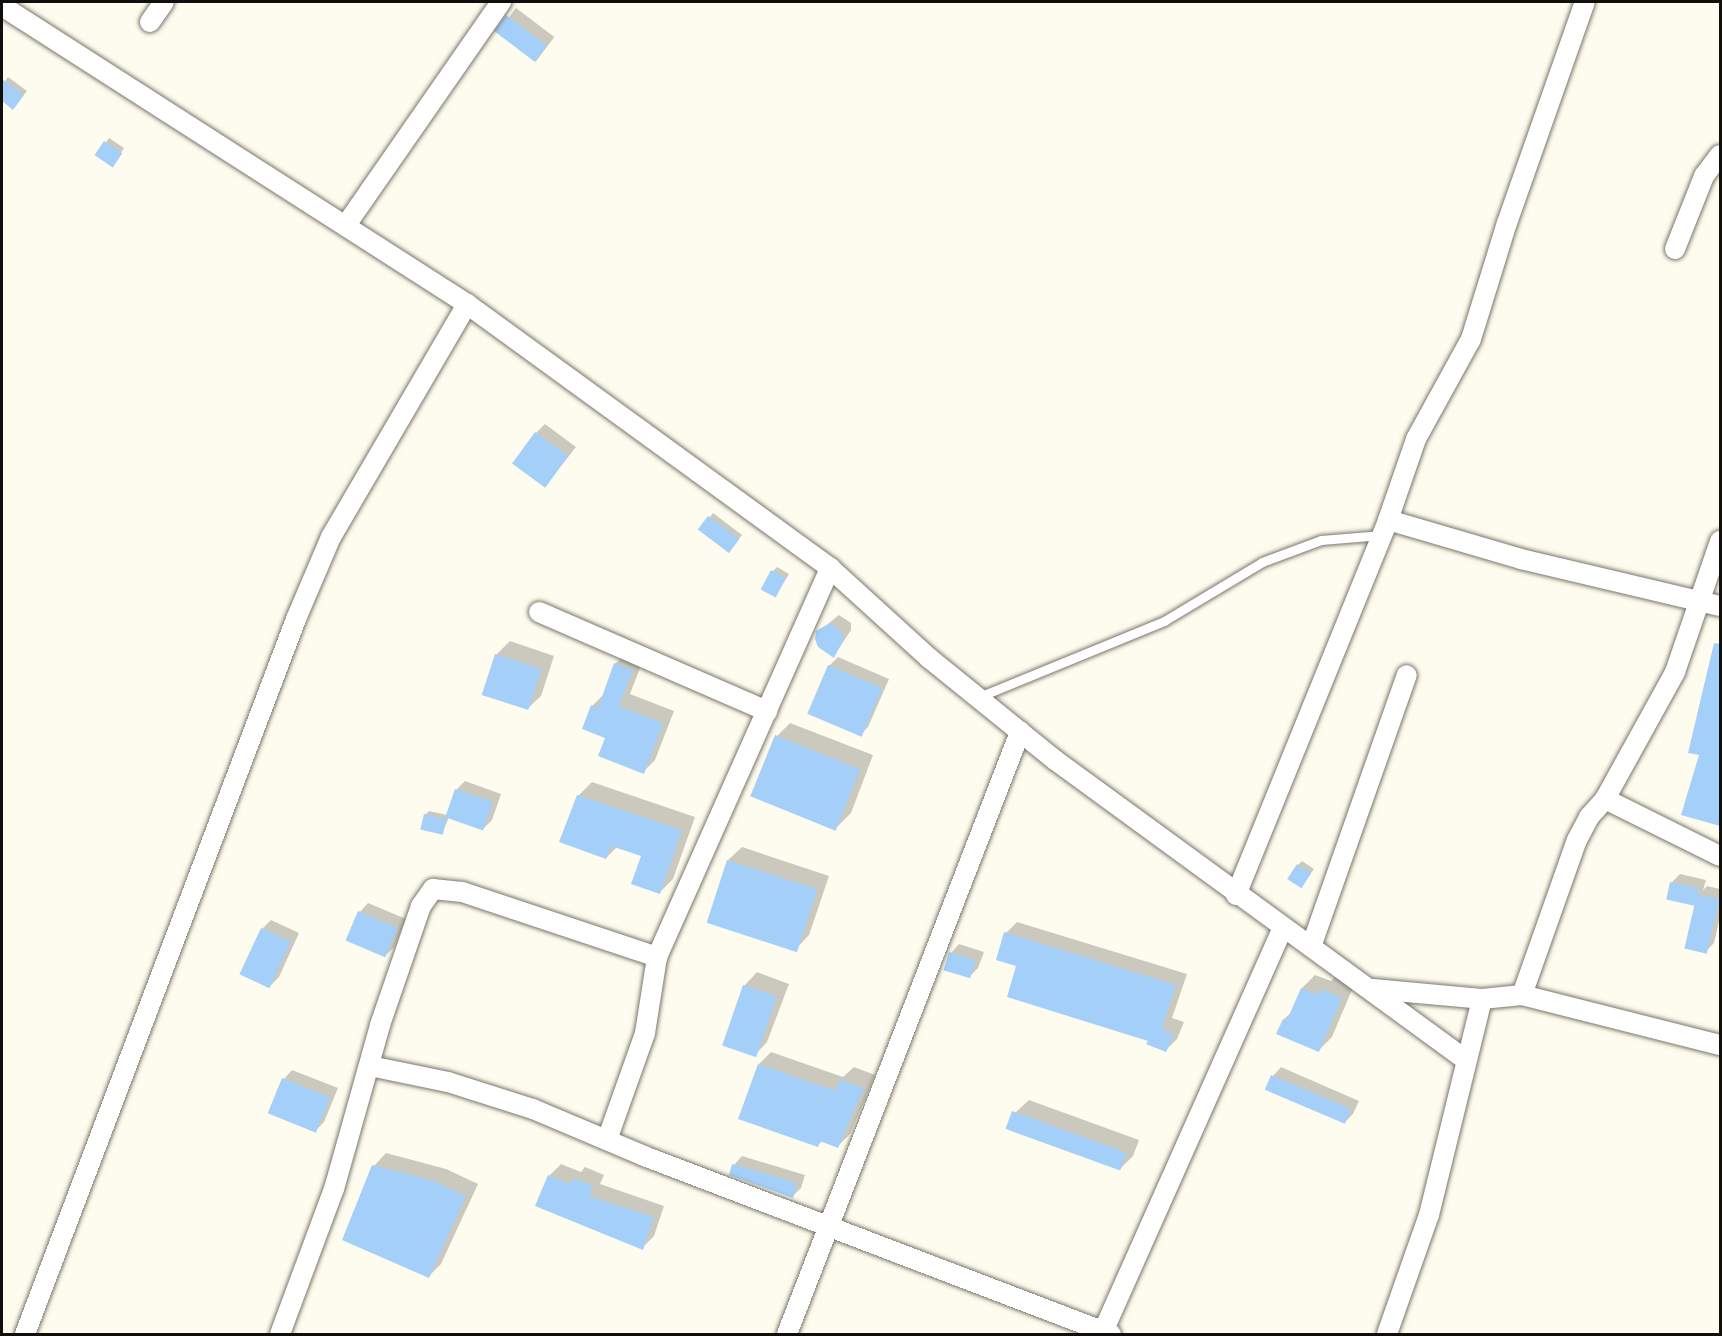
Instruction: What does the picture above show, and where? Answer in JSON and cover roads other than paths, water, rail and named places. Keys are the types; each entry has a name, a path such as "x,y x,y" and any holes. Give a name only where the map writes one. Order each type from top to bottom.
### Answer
{"street":[{"path":"150,22 164,2"},
{"path":"346,225 501,2"},
{"path":"1236,895 1385,528 1416,439 1471,339 1507,223 1585,2"},
{"path":"2,6 467,304 830,568 977,698 1020,732 1236,895 1371,988 1466,1060"},
{"path":"1675,249 1704,176 1720,155"},
{"path":"25,1335 331,537 467,304"},
{"path":"1385,528 1711,604"},
{"path":"1522,995 1577,840 1589,817 1605,798 1711,604 1720,541"},
{"path":"607,1140 645,1033 657,957 830,568"},
{"path":"538,612 767,711"},
{"path":"1311,947 1407,675"},
{"path":"787,1335 1020,732"},
{"path":"1605,798 1720,856"},
{"path":"280,1335 334,1189 421,906 433,889 462,892 657,957"},
{"path":"370,1066 491,1095 1105,1334 1283,928"},
{"path":"1371,988 1482,999 1522,995 1720,1045"},
{"path":"1387,1335 1429,1215 1482,999"}],"lane":[{"path":"977,698 1164,621 1262,562 1322,540 1385,528"}]}
